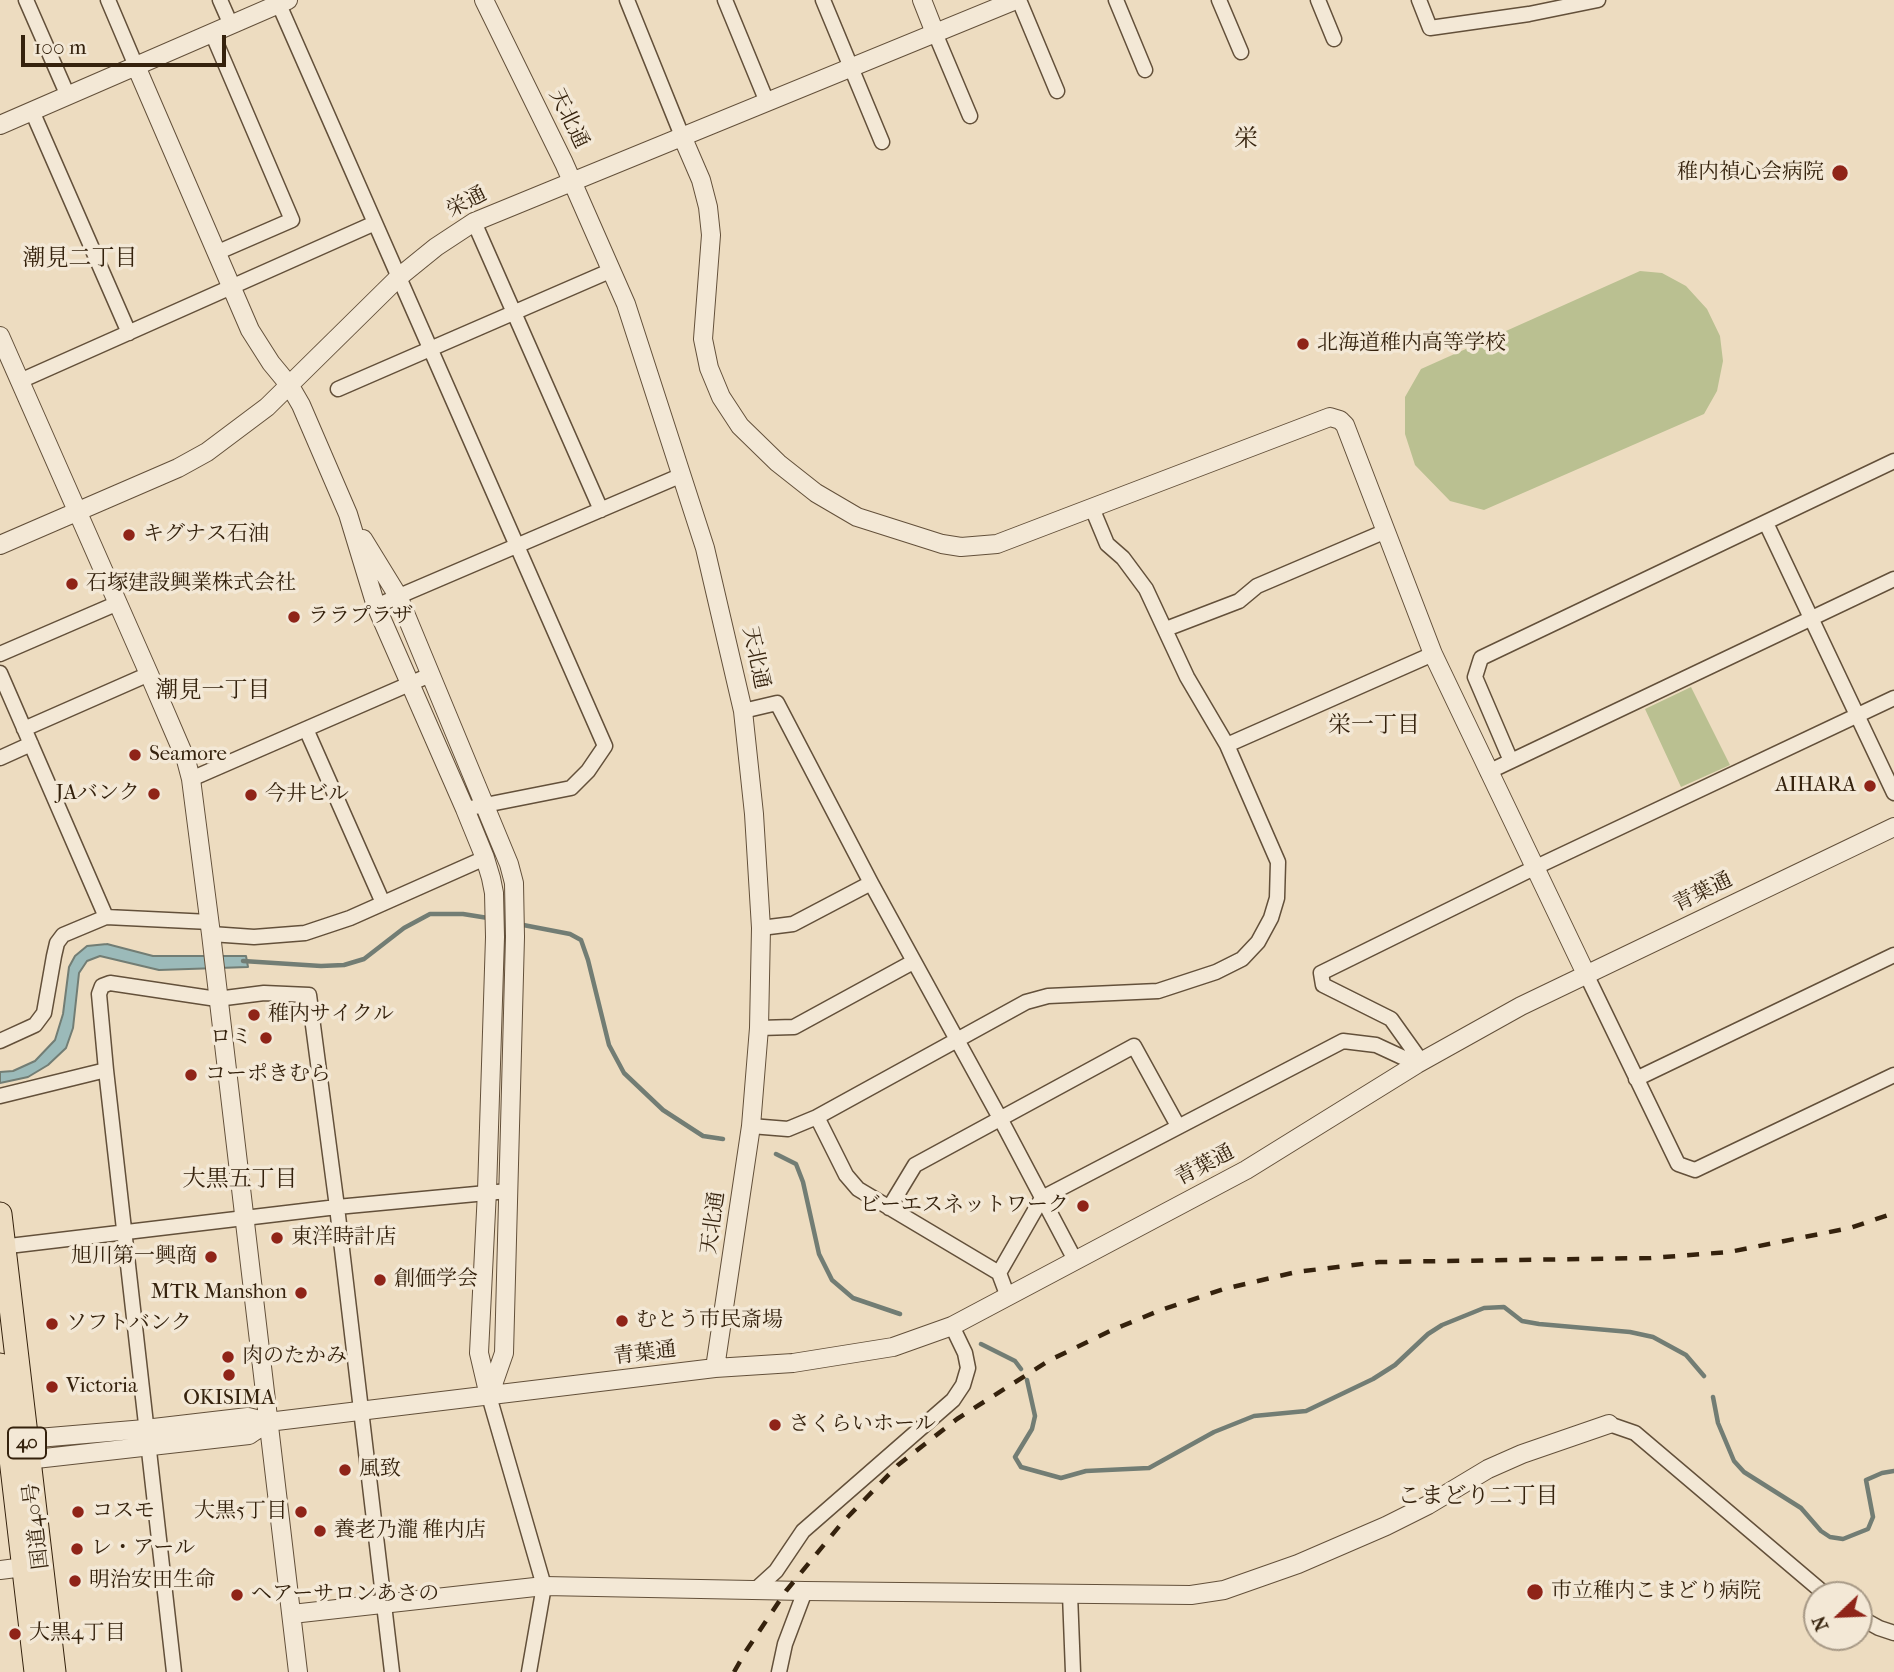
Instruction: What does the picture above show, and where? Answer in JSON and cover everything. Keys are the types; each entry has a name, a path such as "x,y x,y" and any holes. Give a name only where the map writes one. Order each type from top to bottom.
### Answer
{"highway":[{"name":"国道40号","path":"0,1214 19,1450 24,1567 36,1672"},
{"name":"国道40号","path":"0,1364 19,1450 54,1672"}],"street":[{"path":"26,0 68,96"},
{"path":"108,0 250,330 301,405 348,514 376,606 485,858 494,893 487,1191 479,1353 544,1586 529,1672"},
{"path":"220,0 231,25"},
{"name":"天北通","path":"484,0 573,181 612,270 638,339 717,594 743,711 754,814 761,928 759,1028 751,1126 715,1368"},
{"path":"627,0 701,180 711,235 703,339 709,368 721,397 740,426 778,463 816,493 857,517 918,538 961,547 997,544 1335,417 1345,425 1433,654 1678,1164 1695,1170 1894,1075"},
{"path":"725,0 767,102"},
{"path":"823,0 882,142"},
{"path":"922,0 970,116"},
{"path":"1017,0 1057,91"},
{"name":"栄通","path":"0,545 178,468 207,452 260,414 400,277 436,247 474,222 1017,0"},
{"path":"1116,0 1145,71"},
{"path":"1219,0 1241,52"},
{"path":"1318,0 1334,40"},
{"path":"1419,0 1430,28 1526,7 1598,0"},
{"path":"0,124 282,1 375,223 605,746 588,771 571,788 465,809"},
{"path":"212,33 292,220 215,253"},
{"path":"32,111 129,333"},
{"path":"474,222 601,510"},
{"path":"20,380 375,223"},
{"path":"338,389 514,310 612,270"},
{"path":"0,336 149,674 186,760 191,779 298,1672"},
{"path":"1511,761 1475,677 1481,658 1894,461"},
{"path":"376,606 682,475"},
{"path":"751,1126 788,1129 817,1117 1026,1002 1048,996 1158,991 1184,984 1241,959 1258,942 1271,918 1277,898 1278,862 1227,745 1187,677 1139,576 1107,544 1092,508"},
{"path":"348,514 398,596 509,864 514,883 516,937 504,1353 489,1396"},
{"path":"1766,523 1894,793"},
{"path":"1166,629 1239,601 1257,586 1386,531"},
{"path":"1488,772 1894,579"},
{"path":"0,654 118,603"},
{"path":"1227,745 1433,654"},
{"path":"0,673 106,917"},
{"path":"24,729 149,674"},
{"path":"191,779 430,675"},
{"path":"1419,1063 1391,1019 1323,985 1321,973 1534,868 1894,698"},
{"path":"743,711 777,703 913,962 1075,1260"},
{"path":"306,729 383,903"},
{"path":"0,758 31,744"},
{"name":"青葉通","path":"19,1450 146,1438 248,1417 268,1422 715,1368 793,1363 893,1347 952,1326 1246,1170 1419,1063 1586,974 1894,827"},
{"path":"0,1041 35,1025 44,1013 57,943 63,935 106,917 254,937 304,933 350,918 485,858"},
{"path":"761,928 793,924 871,883"},
{"path":"1636,1079 1894,956"},
{"path":"759,1028 794,1027 913,962"},
{"path":"174,1672 122,1231 99,995 102,986 110,983 217,992 309,995 392,1672"},
{"path":"999,1273 1042,1198 1342,1041 1376,1045 1419,1063"},
{"path":"890,1208 915,1165 1134,1046 1178,1126"},
{"path":"0,1096 106,1070"},
{"path":"817,1117 846,1175 858,1189 999,1273 1008,1297"},
{"path":"2,1247 244,1217 508,1191"},
{"path":"754,1591 776,1571 803,1531 953,1400 963,1385 968,1368 965,1353 952,1326"},
{"path":"292,1614 544,1586 1191,1595 1224,1590 1298,1564 1385,1526 1488,1469 1522,1454 1609,1424 1634,1433 1809,1581"},
{"path":"0,1570 24,1567"},
{"path":"779,1672 785,1644 805,1591"},
{"path":"1070,1594 1073,1672"},
{"path":"1873,1625 1894,1633"}],"green space":[{"path":"1640,271 1662,273 1686,286 1707,309 1720,336 1723,361 1717,391 1704,414 1484,510 1450,501 1415,465 1405,434 1405,397 1421,369"},
{"path":"1691,687 1730,765 1681,787 1645,709"}],"water":[{"path":"107,944 153,956 246,956 248,967 159,970 100,956 87,961 79,973 73,1028 66,1048 48,1065 28,1077 0,1083 0,1072 13,1071 35,1061 55,1040 63,1014 69,967 75,956 87,946"}],"waterway":[{"path":"243,961 344,965 364,959 404,928 430,914 463,914 488,918"},
{"path":"518,924 570,934 581,940 609,1045 624,1073 663,1110 703,1136 723,1139"},
{"path":"776,1154 796,1164 803,1182 819,1254 832,1280 853,1298 900,1314"},
{"path":"1027,1380 1035,1416 1032,1429 1015,1457 1021,1467 1061,1478 1086,1471 1149,1468 1214,1432 1254,1416 1306,1411 1373,1379 1395,1365 1428,1334 1442,1325 1484,1308 1504,1307 1522,1321 1539,1324 1630,1332 1653,1337 1686,1355 1704,1376"},
{"path":"981,1344 1015,1361 1021,1369"},
{"path":"1713,1397 1718,1423 1734,1461 1744,1472 1801,1508 1821,1531 1830,1537 1843,1539 1868,1529 1873,1517 1866,1480 1894,1471"}],"railway":[{"path":"734,1672 786,1591 841,1524 898,1465 957,1419 1050,1360 1161,1310 1224,1289 1296,1272 1379,1262 1651,1258 1729,1252 1850,1228 1894,1213"}],"place":[{"name":"稚内禎心会病院","path":"1840,173"},
{"name":"北海道稚内高等学校","path":"1303,344"},
{"name":"キグナス石油","path":"129,535"},
{"name":"石塚建設興業株式会社","path":"72,584"},
{"name":"ララプラザ","path":"294,617"},
{"name":"Seamore","path":"135,755"},
{"name":"AIHARA","path":"1870,786"},
{"name":"JAバンク","path":"154,794"},
{"name":"今井ビル","path":"251,795"},
{"name":"稚内サイクル","path":"254,1015"},
{"name":"ロミ","path":"266,1038"},
{"name":"コーポきむら","path":"191,1075"},
{"name":"ビーエスネットワーク","path":"1083,1206"},
{"name":"東洋時計店","path":"277,1238"},
{"name":"旭川第一興商","path":"211,1257"},
{"name":"創価学会","path":"380,1280"},
{"name":"MTR Manshon","path":"301,1293"},
{"name":"むとう市民斎場","path":"622,1321"},
{"name":"ソフトバンク","path":"52,1324"},
{"name":"肉のたかみ","path":"228,1357"},
{"name":"OKISIMA","path":"229,1375"},
{"name":"Victoria","path":"52,1387"},
{"name":"さくらいホール","path":"775,1425"},
{"name":"風致","path":"345,1470"},
{"name":"コスモ","path":"78,1512"},
{"name":"大黒5丁目","path":"301,1512"},
{"name":"養老乃瀧 稚内店","path":"320,1531"},
{"name":"レ・アール","path":"77,1549"},
{"name":"明治安田生命","path":"75,1581"},
{"name":"市立稚内こまどり病院","path":"1535,1592"},
{"name":"ヘアーサロンあさの","path":"237,1595"},
{"name":"大黒4丁目","path":"15,1634"}],"district":[{"name":"栄","path":"1246,140"},
{"name":"潮見二丁目","path":"80,259"},
{"name":"潮見一丁目","path":"213,691"},
{"name":"栄一丁目","path":"1374,726"},
{"name":"大黒五丁目","path":"240,1180"},
{"name":"こまどり二丁目","path":"1478,1497"}]}
